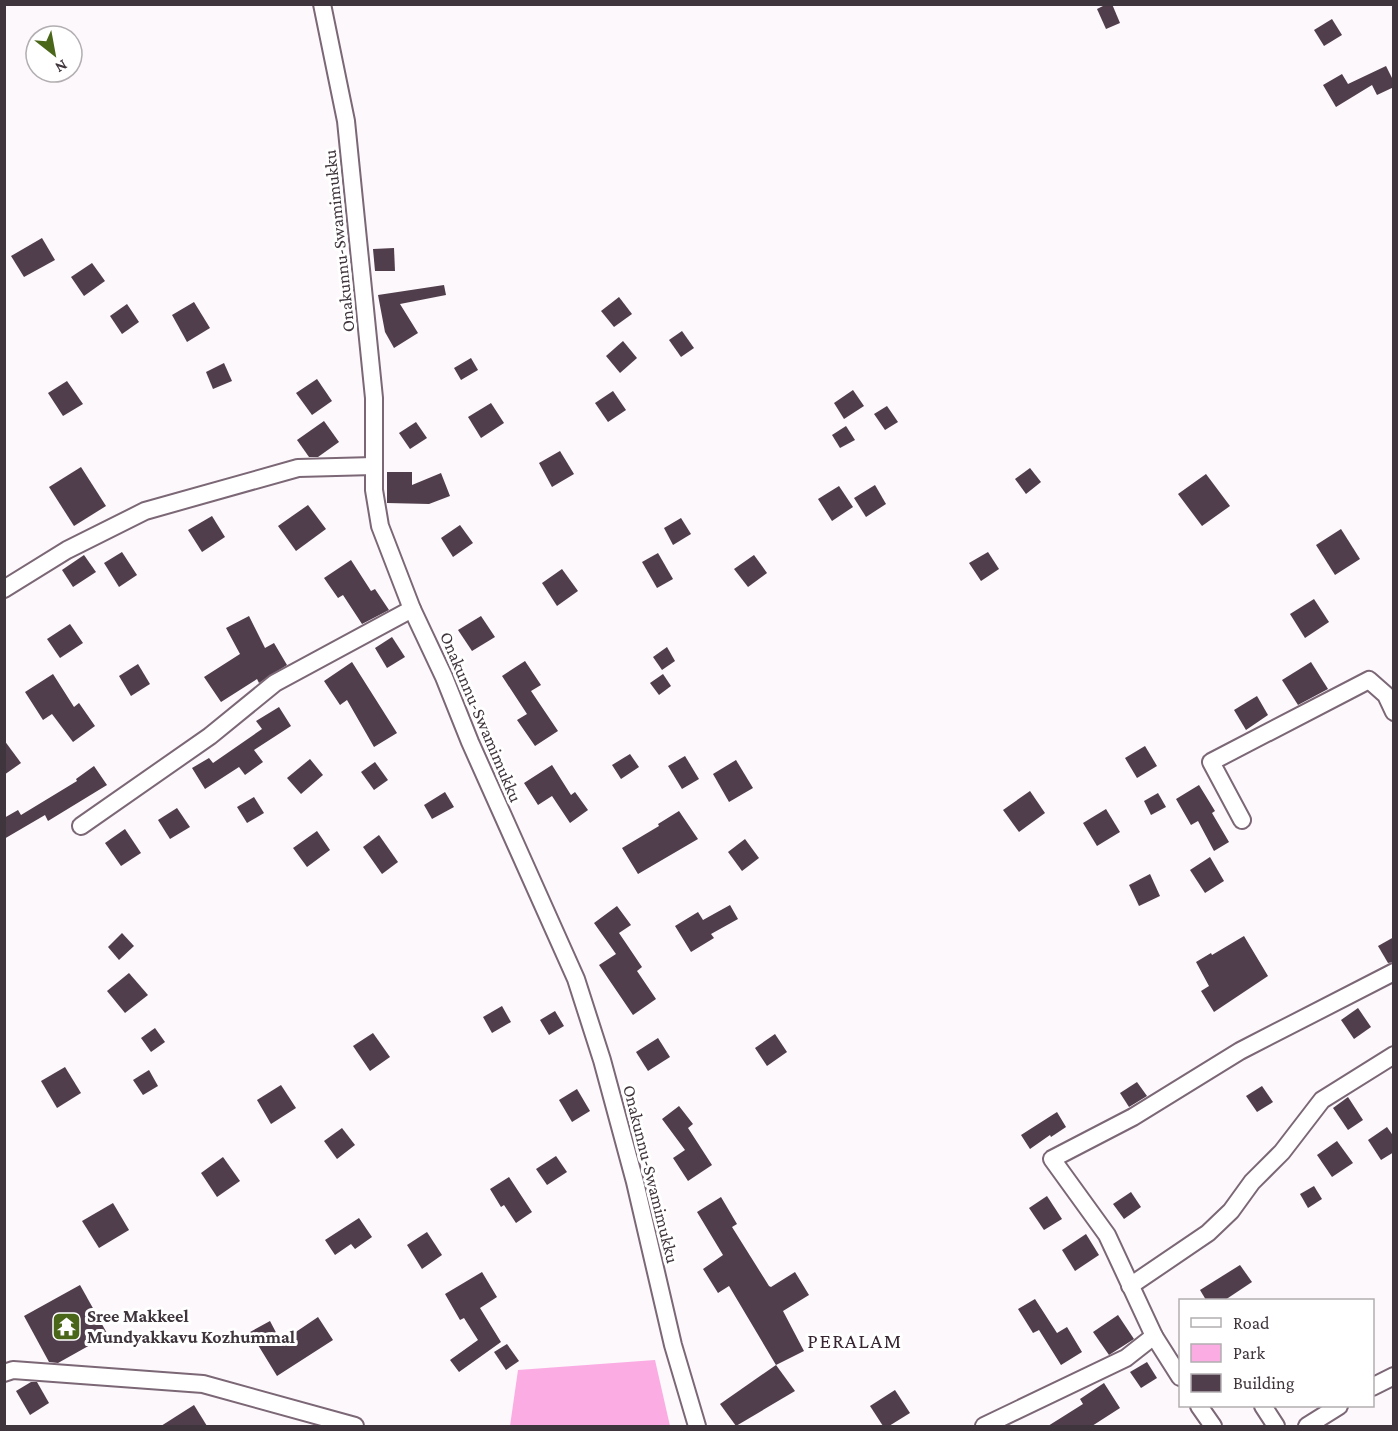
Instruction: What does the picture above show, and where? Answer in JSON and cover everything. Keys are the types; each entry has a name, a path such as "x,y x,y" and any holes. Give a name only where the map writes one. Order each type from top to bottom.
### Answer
{"street":[{"name":"Onakunnu-Swamimukku","path":"322,4 346,121 375,398 374,490 380,525 412,609 576,979 602,1060 635,1182 673,1344 697,1426"},
{"path":"4,589 67,550 145,511 298,468 374,466"},
{"path":"81,826 210,736 275,683 412,609"},
{"path":"1242,820 1211,762 1368,680 1386,694 1394,712"},
{"path":"1179,1375 1155,1336 1107,1235 1052,1159 1133,1117 1239,1051 1394,972"},
{"path":"1130,1286 1208,1233 1231,1211 1252,1182 1282,1152 1322,1100 1394,1055"},
{"path":"984,1426 1126,1358 1155,1336"},
{"path":"4,1373 13,1370 203,1384 307,1420 355,1426"},
{"path":"1374,1386 1394,1376"},
{"path":"1200,1407 1212,1426"},
{"path":"1264,1407 1276,1426"},
{"path":"1307,1426 1337,1407"}],"green space":[{"path":"655,1360 670,1426 510,1426 518,1370"}],"building":[{"path":"1112,4 1120,23 1106,29 1097,9"},
{"path":"1332,19 1342,35 1324,46 1314,30"},
{"path":"1386,66 1394,87 1377,95 1372,85 1336,107 1323,85 1342,74 1348,84"},
{"path":"42,238 55,260 24,277 11,256"},
{"path":"394,248 395,271 375,271 373,249"},
{"path":"92,263 105,281 84,296 71,277"},
{"path":"444,285 446,295 400,304 418,333 394,348 385,332 378,295"},
{"path":"619,297 632,314 614,327 601,311"},
{"path":"194,302 210,328 187,342 172,315"},
{"path":"127,304 139,322 122,334 110,316"},
{"path":"682,331 694,348 681,357 669,340"},
{"path":"623,341 637,358 620,373 606,356"},
{"path":"471,358 478,370 461,380 454,368"},
{"path":"224,363 232,381 213,389 206,372"},
{"path":"317,379 332,401 312,415 296,393"},
{"path":"67,381 83,404 63,416 48,393"},
{"path":"853,390 864,406 844,419 834,403"},
{"path":"613,391 626,410 608,422 595,403"},
{"path":"491,403 504,423 481,438 468,417"},
{"path":"887,406 898,422 885,430 874,414"},
{"path":"324,421 339,442 318,457 309,457 297,440"},
{"path":"416,422 427,438 410,449 399,433"},
{"path":"846,426 855,440 840,448 832,435"},
{"path":"560,451 574,474 552,487 539,463"},
{"path":"81,467 106,506 74,526 49,487"},
{"path":"1030,468 1041,482 1026,494 1015,479"},
{"path":"387,472 412,472 412,485 441,473 450,496 429,504 387,503"},
{"path":"1206,474 1230,506 1202,526 1178,494"},
{"path":"875,485 886,504 866,517 854,498"},
{"path":"839,486 853,507 832,521 818,499"},
{"path":"308,505 326,529 296,551 278,526"},
{"path":"212,516 225,537 202,552 188,530"},
{"path":"681,518 691,534 673,545 664,528"},
{"path":"460,525 473,543 453,557 441,538"},
{"path":"1341,529 1360,559 1335,575 1316,545"},
{"path":"122,552 137,575 119,587 104,563"},
{"path":"988,552 999,569 981,581 969,563"},
{"path":"658,553 673,579 657,588 642,562"},
{"path":"84,555 96,572 73,587 62,570"},
{"path":"754,555 767,573 748,587 734,569"},
{"path":"351,560 371,591 375,589 389,610 362,624 343,595 338,598 324,578"},
{"path":"562,569 578,591 557,606 542,583"},
{"path":"1314,599 1329,622 1305,638 1290,614"},
{"path":"249,616 265,648 274,643 287,665 259,683 257,679 221,702 204,677 240,654 226,628"},
{"path":"481,616 495,637 472,651 458,630"},
{"path":"70,624 83,643 60,658 47,639"},
{"path":"392,637 405,657 387,668 375,648"},
{"path":"667,647 675,661 662,670 653,657"},
{"path":"525,661 541,685 531,691 558,731 535,746 517,720 527,714 502,676"},
{"path":"352,662 397,733 374,747 347,700 340,705 324,681"},
{"path":"1311,662 1328,689 1298,705 1282,680"},
{"path":"138,664 150,684 131,696 119,676"},
{"path":"53,674 74,707 79,703 95,726 73,742 52,714 43,720 25,692"},
{"path":"663,674 671,686 659,695 650,683"},
{"path":"1257,696 1268,715 1246,730 1234,710"},
{"path":"279,707 291,726 254,750 263,762 245,775 239,767 205,789 192,768 209,758 213,763 262,729 256,721"},
{"path":"4,740 21,763 4,775"},
{"path":"1145,746 1157,766 1137,778 1125,758"},
{"path":"630,754 639,767 621,779 612,765"},
{"path":"685,756 699,779 682,789 668,766"},
{"path":"310,759 323,775 301,794 287,778"},
{"path":"736,760 753,788 729,802 713,774"},
{"path":"375,762 388,780 374,790 361,772"},
{"path":"552,765 571,795 575,792 588,810 570,823 552,796 538,805 524,783"},
{"path":"94,766 107,785 48,821 45,815 4,839 4,818 18,810 21,815 77,781 76,779"},
{"path":"1199,785 1215,811 1212,813 1229,842 1214,851 1198,821 1191,825 1176,799"},
{"path":"1030,791 1045,813 1019,832 1003,810"},
{"path":"445,792 454,807 432,819 424,805"},
{"path":"1158,793 1166,807 1151,815 1144,801"},
{"path":"254,797 264,813 247,823 237,807"},
{"path":"177,808 190,827 170,839 158,820"},
{"path":"1106,809 1120,832 1097,846 1083,823"},
{"path":"679,811 698,839 638,874 622,848"},
{"path":"125,829 141,853 121,866 105,843"},
{"path":"317,831 330,850 307,867 293,848"},
{"path":"379,835 398,862 382,874 363,847"},
{"path":"745,839 759,858 742,871 728,852"},
{"path":"1210,857 1224,881 1205,893 1190,870"},
{"path":"1150,874 1160,896 1139,906 1129,885"},
{"path":"730,905 738,919 711,934 714,938 691,952 675,926 698,912 703,920"},
{"path":"617,906 631,925 619,933 642,967 637,971 656,999 633,1015 599,965 616,954 594,923"},
{"path":"122,933 134,946 119,960 108,947"},
{"path":"1244,936 1268,976 1214,1012 1201,991 1209,986 1196,962"},
{"path":"1394,937 1394,962 1388,963 1378,946"},
{"path":"129,973 148,995 125,1013 107,991"},
{"path":"502,1006 511,1022 492,1033 483,1017"},
{"path":"1358,1008 1371,1027 1354,1039 1341,1020"},
{"path":"555,1011 564,1026 549,1035 540,1020"},
{"path":"155,1028 165,1042 151,1052 141,1038"},
{"path":"373,1033 390,1057 370,1071 353,1046"},
{"path":"775,1034 787,1052 767,1066 755,1048"},
{"path":"658,1038 670,1057 648,1071 636,1052"},
{"path":"65,1067 81,1093 57,1108 41,1081"},
{"path":"149,1070 158,1086 143,1095 133,1080"},
{"path":"1137,1082 1147,1096 1129,1107 1120,1093"},
{"path":"281,1085 296,1108 271,1124 257,1100"},
{"path":"1262,1086 1273,1102 1257,1112 1246,1096"},
{"path":"577,1089 590,1111 572,1122 559,1100"},
{"path":"1348,1097 1363,1120 1348,1130 1333,1108"},
{"path":"679,1106 693,1124 688,1128 712,1165 688,1181 673,1158 685,1150 662,1119"},
{"path":"1057,1112 1066,1127 1030,1149 1021,1135"},
{"path":"1387,1127 1394,1137 1394,1152 1381,1160 1368,1140"},
{"path":"342,1128 355,1145 337,1159 324,1141"},
{"path":"1337,1141 1353,1163 1332,1177 1317,1155"},
{"path":"556,1156 567,1172 547,1185 536,1169"},
{"path":"223,1157 240,1181 217,1197 201,1173"},
{"path":"509,1177 532,1212 516,1223 504,1205 501,1207 490,1189"},
{"path":"1314,1186 1322,1199 1308,1208 1300,1194"},
{"path":"1131,1192 1141,1207 1124,1219 1113,1204"},
{"path":"1047,1196 1062,1219 1044,1230 1029,1208"},
{"path":"721,1197 737,1224 732,1227 769,1286 771,1287 795,1272 809,1295 783,1311 804,1351 776,1365 729,1286 718,1293 703,1269 723,1255 697,1212"},
{"path":"113,1203 129,1230 99,1248 82,1221"},
{"path":"359,1218 372,1237 355,1249 351,1244 335,1255 325,1240"},
{"path":"427,1232 442,1255 422,1269 407,1245"},
{"path":"1086,1234 1099,1255 1075,1271 1062,1250"},
{"path":"1240,1265 1252,1282 1226,1299 1205,1299 1200,1290"},
{"path":"482,1272 497,1297 480,1308 501,1342 459,1372 450,1360 478,1340 464,1318 460,1320 445,1294"},
{"name":"Sree Makkeel Mundyakkavu Kozhummal","path":"80,1285 108,1335 58,1363 49,1362 24,1316"},
{"path":"1035,1299 1057,1333 1067,1327 1082,1352 1061,1365 1039,1330 1033,1333 1018,1309"},
{"path":"1118,1315 1134,1339 1109,1355 1093,1332"},
{"path":"318,1317 333,1340 277,1376 250,1332 270,1321 281,1342"},
{"path":"507,1344 519,1361 506,1370 494,1352"},
{"path":"1147,1362 1157,1378 1141,1388 1130,1372"},
{"path":"776,1365 795,1391 736,1426 720,1404"},
{"path":"31,1382 37,1382 49,1403 30,1415 16,1391"},
{"path":"1104,1383 1120,1408 1092,1426 1048,1426 1083,1404 1080,1399"},
{"path":"895,1390 910,1413 889,1426 883,1426 870,1406"},
{"path":"194,1405 207,1426 161,1426"}],"place":[{"name":"Sree Makkeel Mundyakkavu Kozhummal","path":"66,1326"}],"district":[{"name":"PERALAM","path":"855,1341"}]}
